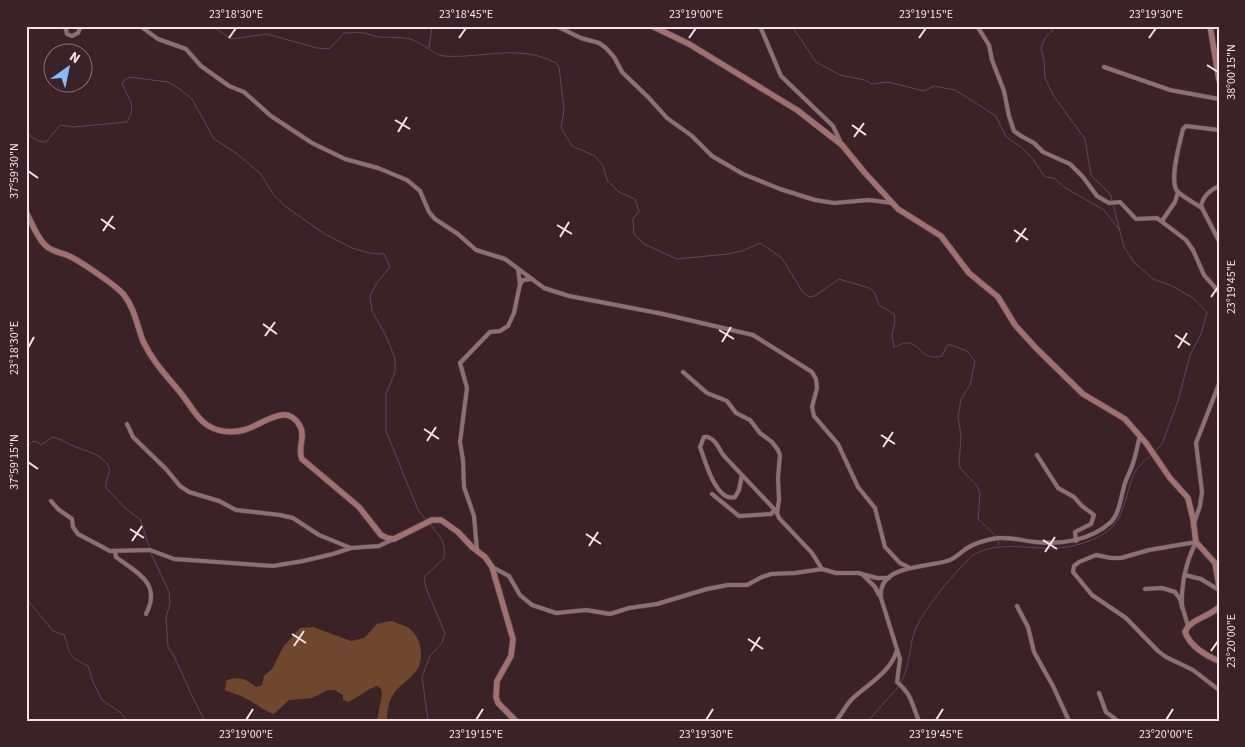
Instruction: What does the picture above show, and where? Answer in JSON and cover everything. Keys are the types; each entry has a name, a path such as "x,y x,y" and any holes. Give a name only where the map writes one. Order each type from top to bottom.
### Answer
{"street":[{"path":"64,26 67,34 72,36 78,33 81,26"},
{"path":"142,26 158,40 186,50 201,66 229,86 244,92 271,116 312,143 345,160 375,167 407,180 420,191 429,212 476,250 502,257 552,292 663,314 754,335 812,372 816,378 812,407 814,416 838,444 858,487 875,508 885,547 900,563 910,568"},
{"path":"556,26 576,36 599,43 606,48 614,57 622,72 667,118 692,136 712,156 743,174 780,189 825,202 839,203 862,200 892,203"},
{"path":"652,26 689,44 786,102 842,145 865,174 892,203 908,217 940,236 969,273 998,297 1015,325 1083,394 1125,419 1146,443 1172,481 1188,498 1196,542 1181,592 1182,608"},
{"path":"760,26 781,76 834,126 842,145"},
{"path":"977,26 989,46 992,60 1004,91 1011,125 1017,134 1034,143 1043,152 1070,164 1083,177 1095,195 1106,202 1120,202 1138,220 1153,217 1162,221 1190,245 1206,277 1219,292"},
{"path":"1210,26 1219,80"},
{"path":"1104,67 1170,90 1219,99"},
{"path":"1202,208 1178,192 1175,185 1175,170 1183,129 1186,126 1219,130"},
{"path":"1219,186 1208,193 1202,201 1202,208 1219,241"},
{"path":"1162,221 1175,202 1178,192"},
{"path":"26,212 38,237 48,247 72,258 123,294 134,311 147,348 170,382 182,394 201,420 217,429 235,432 248,429 280,414 290,415 302,429 300,454 302,459 359,507 381,535 394,539"},
{"path":"477,550 474,516 464,487 460,442 467,385 460,363 491,331 500,331 508,326 514,316 520,284 518,269"},
{"path":"520,284 523,280 532,279"},
{"path":"683,372 707,393 726,401 736,414 750,420 760,433 772,442 778,450 780,456 779,500 776,512"},
{"path":"1194,523 1200,506 1202,492 1196,443 1219,384"},
{"path":"127,424 133,436 183,489 219,501 236,510 293,518 319,535 351,548"},
{"path":"881,598 882,588 889,578 899,571 949,560 972,545 997,538 1061,543 1076,541 1101,529 1110,523 1115,516 1126,480 1133,465 1140,436"},
{"path":"742,476 739,490 735,496 728,498 722,494 710,474 700,447 704,437 708,437 716,442 721,453 776,512 782,522 812,553 822,569"},
{"path":"1037,455 1058,488 1074,497 1094,516 1091,524 1075,532 1076,541"},
{"path":"712,494 739,516 776,512"},
{"path":"51,501 72,519 73,527 78,534 110,551 150,550 174,559 273,566 303,561 351,548 380,546 432,520 438,519 458,532 488,560 492,567 513,639 511,656 497,681 496,697 498,703 516,721"},
{"path":"1196,542 1215,563 1219,588"},
{"path":"1196,542 1145,551 1121,558 1096,555 1079,562 1074,566 1073,572 1092,595 1126,618 1158,651 1193,670 1219,690"},
{"path":"115,552 116,557 131,566 149,584 152,592 149,609 146,614"},
{"path":"492,567 509,576 520,595 532,605 556,613 586,610 607,614 629,608 658,604 707,589 747,585 768,574 822,569 836,573 889,578"},
{"path":"862,574 875,587 881,598 900,659 897,682 906,690 912,700 919,721"},
{"path":"1185,575 1201,579 1219,588"},
{"path":"1145,589 1162,588 1175,592 1188,626"},
{"path":"1017,606 1028,627 1034,652 1070,721"},
{"path":"1219,607 1209,615 1188,626 1185,632 1187,637 1205,655 1219,660"},
{"path":"836,721 851,700 888,667 897,650"},
{"path":"1099,693 1106,712 1118,721"}],"shaded area":[{"path":"391,621 409,628 413,632 421,648 421,659 417,670 391,698 387,721 377,721 382,694 381,689 377,686 349,702 343,700 343,695 335,690 328,690 312,698 289,700 274,714 253,702 225,690 226,681 235,678 245,680 256,687 262,685 264,676 272,669 283,647 300,628 313,627 351,641 364,638 377,624"}],"waterway":[{"path":"166,26 179,28 185,26"},
{"path":"212,26 231,39 267,34 317,48 329,49 344,33 362,33 378,37 409,39 443,56 514,53 542,57 556,63 559,67 564,110 561,128 572,146 595,156 603,166 607,180 619,192 635,199 639,211 633,219 634,234 644,244 677,259 728,254 742,251 760,243 782,258 802,291 809,297 815,296 839,279 869,288 875,293 879,305 894,314 895,321 892,335 894,347 909,343 930,357 942,356 947,345 967,351 975,361 970,385 961,399 958,417 961,435 959,465 977,486 980,493 978,519 996,536"},
{"path":"429,48 432,26"},
{"path":"792,26 816,62 840,75 865,80 872,84 888,82 924,91 934,86 955,90 996,116 1006,137 1021,147 1033,159 1045,177 1054,178 1064,187 1104,210 1120,231"},
{"path":"1057,26 1045,38 1041,48 1045,78 1053,95 1085,139 1091,175 1110,194 1112,201"},
{"path":"26,133 38,141 46,142 60,125 73,127 127,122 132,106 122,82 129,77 168,82 192,99 214,139 236,153 260,173 273,194 286,207 325,234 352,248 369,253 384,254 390,267 370,295 372,311 385,334 395,358 395,372 386,394 386,431 418,510 427,521"},
{"path":"1113,204 1124,247 1134,262 1153,279 1172,286 1193,298 1207,312 1201,334 1190,355 1178,401 1162,444 1155,451"},
{"path":"26,443 29,445 33,441 41,445 53,437 99,456 110,470 106,488 126,509 140,519 150,549"},
{"path":"901,682 906,670 913,636 919,621 941,590 973,555 998,547 1067,547 1102,535 1119,518 1134,474 1152,454"},
{"path":"428,721 422,677 430,656 442,643 445,633 426,588 424,577 444,558 443,543 430,524"},
{"path":"998,540 999,545"},
{"path":"151,553 169,592 170,604 166,617 168,647 205,721"},
{"path":"26,598 53,631 64,635 71,655 88,666 102,700 121,713 127,721"},
{"path":"868,721 899,686"}]}
